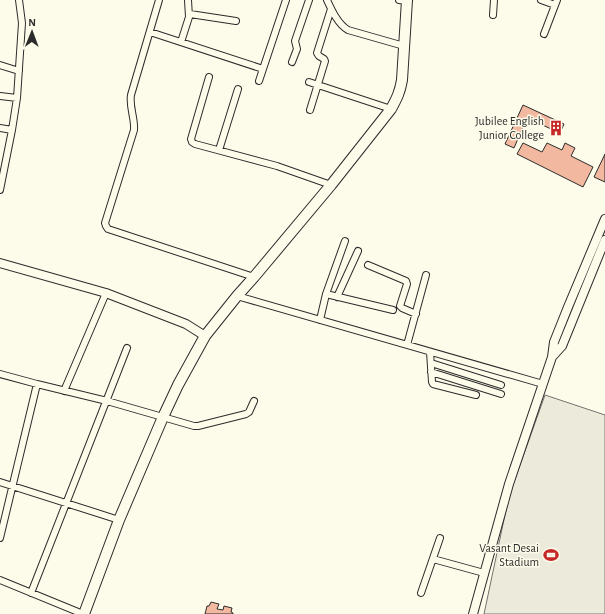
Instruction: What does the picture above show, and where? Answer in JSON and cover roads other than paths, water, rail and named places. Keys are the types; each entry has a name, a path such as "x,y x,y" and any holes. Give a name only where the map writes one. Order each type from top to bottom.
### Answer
{"main road":[{"path":"83,614 119,520 163,417 178,385 205,336 236,296 331,185 391,109 399,93 402,80 405,0"}],"street":[{"path":"0,190 17,98 22,23 19,0"},
{"path":"159,0 130,101 134,130 105,223 106,226 108,228 254,276"},
{"path":"181,42 190,14 188,0"},
{"path":"259,81 286,0"},
{"path":"292,62 298,49 295,41 309,0"},
{"path":"327,0 341,24 348,30 404,46"},
{"path":"493,15 494,0"},
{"path":"541,0 556,3 544,34"},
{"path":"310,110 325,61 317,53 331,9"},
{"path":"190,14 236,21"},
{"path":"150,32 263,69"},
{"path":"0,65 19,71"},
{"path":"209,77 191,141 192,142 278,166 331,185"},
{"path":"309,82 391,109"},
{"path":"219,150 238,88"},
{"path":"0,96 17,98"},
{"path":"0,128 12,130"},
{"path":"583,282 605,220"},
{"path":"473,614 509,484 552,357 554,342 605,240"},
{"path":"320,320 326,294 345,241"},
{"path":"337,297 358,250"},
{"path":"0,263 106,293 186,324 205,336"},
{"path":"368,265 406,281 407,284 400,306 416,314"},
{"path":"407,345 426,274"},
{"path":"64,391 106,293"},
{"path":"326,294 393,310"},
{"path":"236,296 542,384"},
{"path":"31,593 127,348"},
{"path":"430,352 433,384 476,395"},
{"path":"431,363 501,385"},
{"path":"431,372 501,394"},
{"path":"0,374 107,401 190,426 198,426 246,414 249,412 254,401"},
{"path":"0,538 38,384"},
{"path":"0,482 119,520"},
{"path":"421,593 440,538"},
{"path":"433,559 484,574"},
{"path":"0,580 83,614"}],"place":[{"name":"Jubilee English Junior College","path":"556,128"},
{"name":"Vasant Desai Stadium","path":"551,555"}]}
